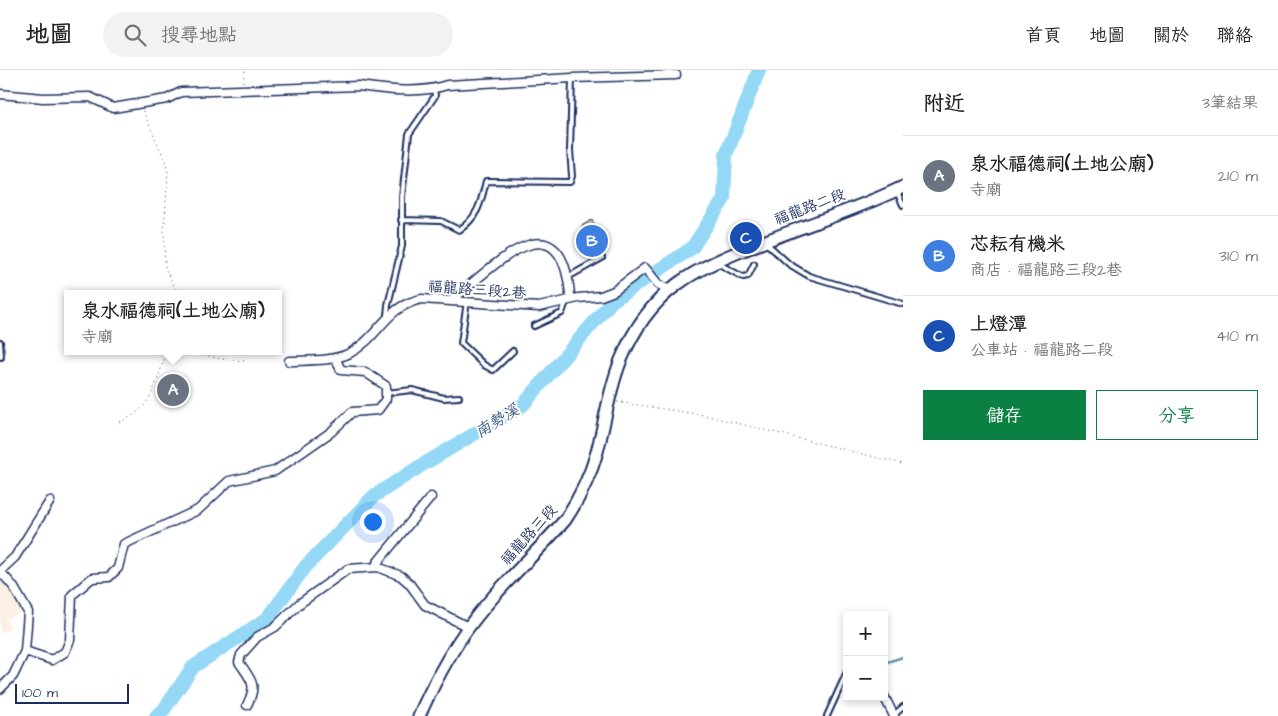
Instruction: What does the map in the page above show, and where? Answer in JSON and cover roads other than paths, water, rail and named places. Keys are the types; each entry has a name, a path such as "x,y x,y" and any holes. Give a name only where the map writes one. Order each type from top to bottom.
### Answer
{"main road":[{"name":"福龍路二段","path":"637,329 655,304 669,290 687,276 715,261 900,189"},
{"name":"福龍路三段","path":"419,716 443,668 468,627 491,598 553,534 574,506 590,473 620,361 637,329"}],"street":[{"path":"0,94 43,98 90,97 113,108 167,100 181,92 360,86 377,90 434,89 447,85 572,78 676,76"},
{"path":"452,300 500,262 527,244 538,242 555,248 568,269 570,294"},
{"name":"福龍路三段2巷","path":"289,361 335,358 361,345 372,336 387,316 404,303 413,301 452,300 532,308 578,298 601,296 614,291 645,268 658,284 669,290"},
{"path":"25,651 52,660 65,652 70,640 72,595 92,578 109,577 118,568 124,544 198,510 229,481 276,471 331,432 352,412 378,410 386,399 386,386 365,372 341,370 335,358"},
{"path":"378,567 377,563 431,497"},
{"path":"0,689 13,676 25,651 28,612 13,586 0,571 15,557 50,501"},
{"path":"247,705 254,692 252,682 239,662 241,655 257,637 275,627 299,604 348,569 378,567 401,576 409,583 425,605 468,627"},
{"path":"887,701 894,715"}],"lane":[{"path":"401,220 440,221 459,230 471,223 480,206 486,182 570,182 572,176 570,150 572,78"},
{"path":"387,316 402,246 401,220 409,134 435,96 434,89"},
{"path":"900,189 903,205"},
{"path":"764,242 789,264 809,276 903,304"},
{"path":"568,277 602,258"},
{"path":"715,261 743,277 748,276 754,264"},
{"path":"467,301 461,343 484,365 493,370 513,351"},
{"path":"534,326 562,314 566,302"},
{"path":"0,342 1,357"},
{"path":"386,393 412,390 444,398 459,397"},
{"path":"827,716 843,681"},
{"path":"894,715 903,707"}],"waterway":[{"name":"南勢溪","path":"156,716 163,711 193,667 268,618 305,567 374,496 523,405 612,301 692,248 724,199 726,155 759,70"},
{"path":"888,662 903,657"}],"place":[{"name":"上燈潭","path":"746,238"},
{"name":"芯耘有機米","path":"592,241"},
{"name":"泉水福德祠(土地公廟)","path":"173,390"}]}
